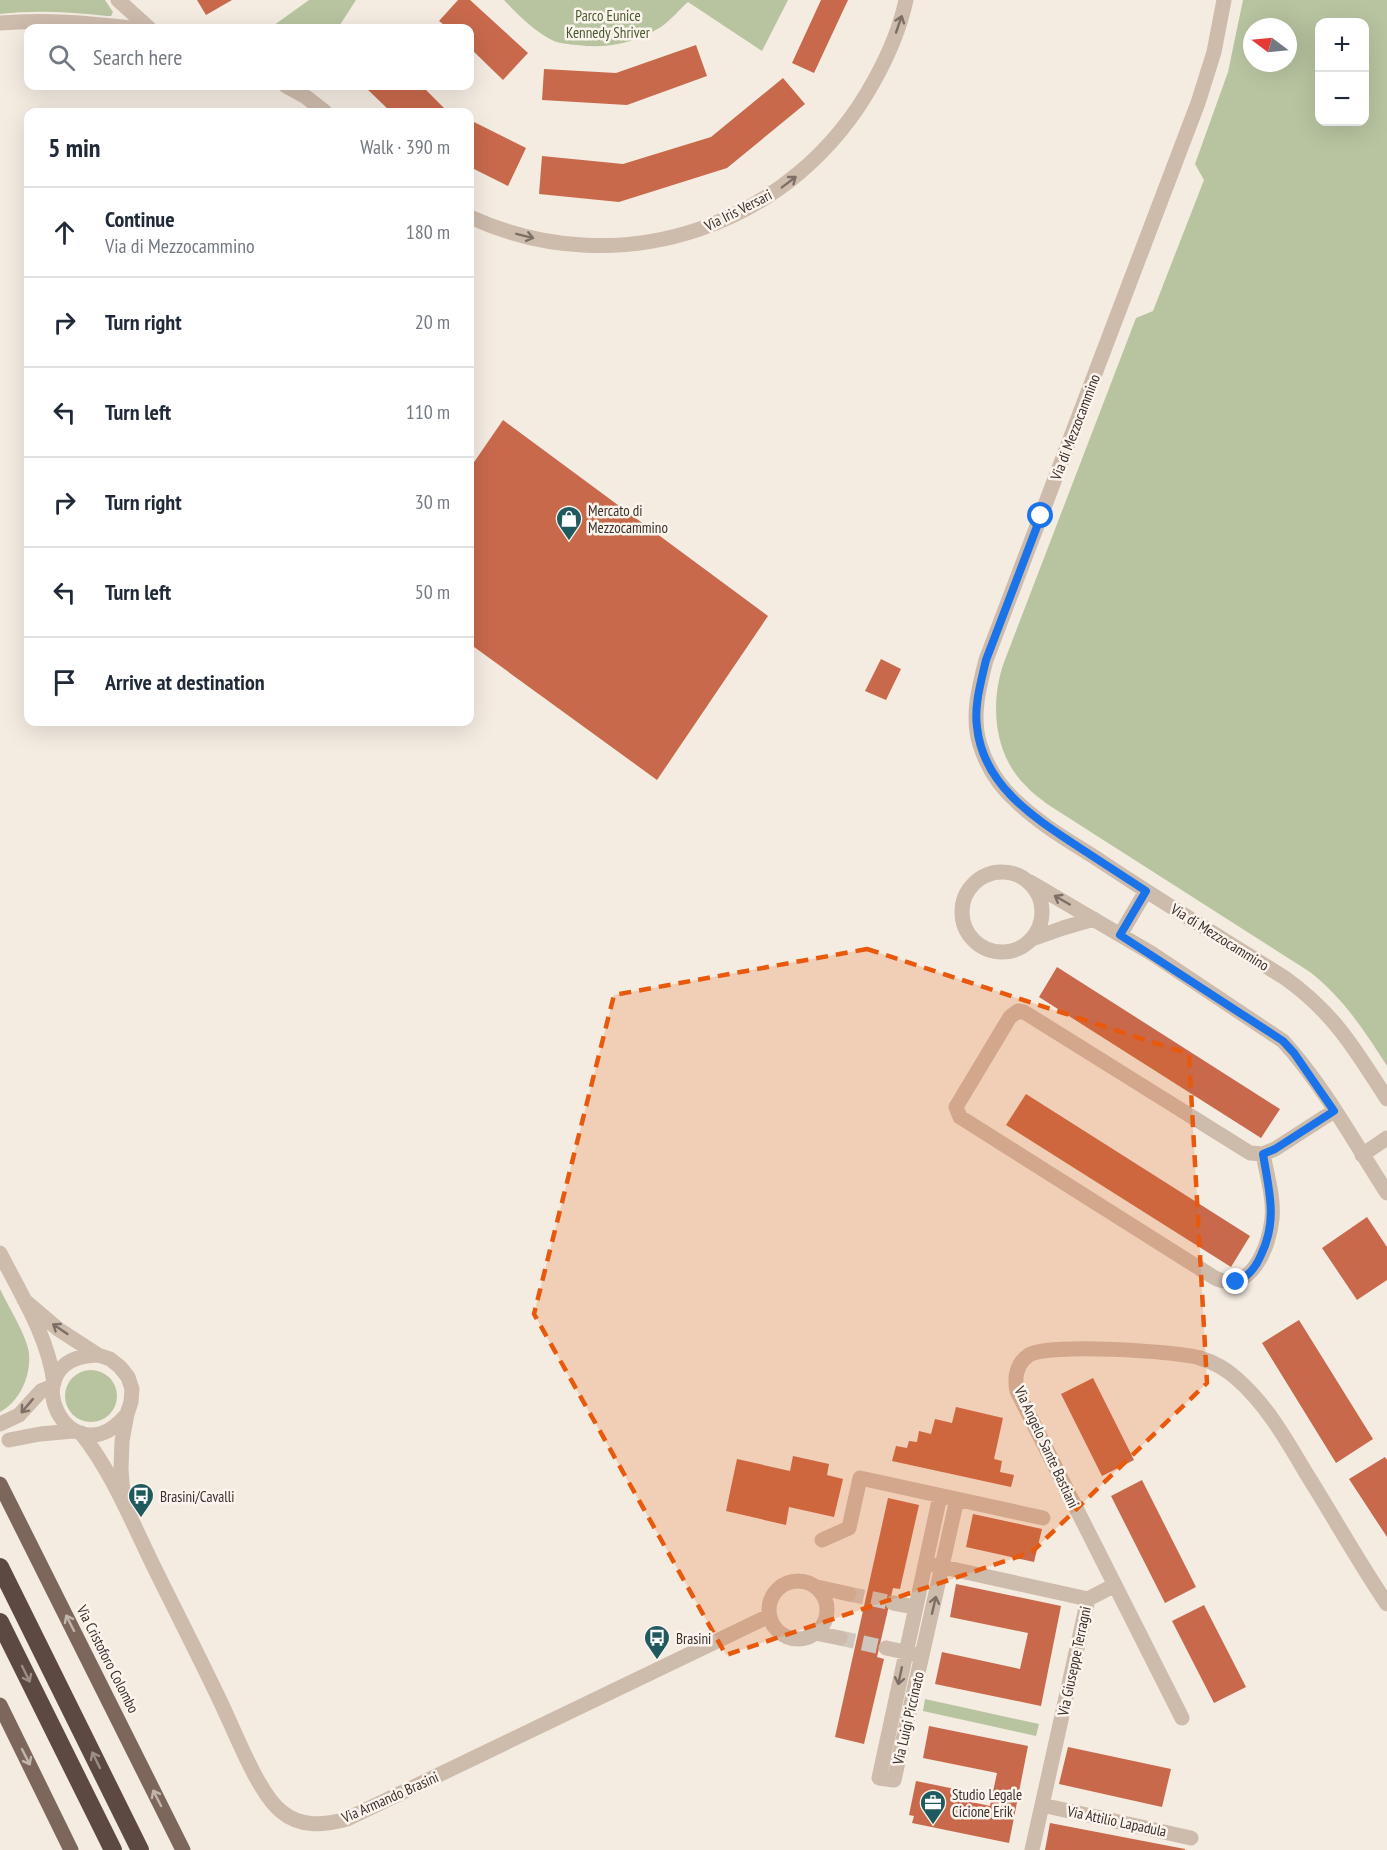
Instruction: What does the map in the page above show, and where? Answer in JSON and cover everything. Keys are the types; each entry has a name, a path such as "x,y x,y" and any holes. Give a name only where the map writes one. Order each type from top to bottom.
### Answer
{"highway":[{"path":"0,1567 140,1850"},
{"path":"0,1622 113,1850"}],"main road":[{"name":"Via Cristoforo Colombo","path":"0,1484 183,1850"},
{"path":"0,1705 72,1850"}],"street":[{"path":"118,0 145,24"},
{"name":"Via Iris Versari","path":"474,219 540,240 622,245 692,232 748,208 778,190 804,170 839,134 862,103 885,61 906,0"},
{"name":"Via di Mezzocammino","path":"1224,0 1214,52 1198,103 986,660 977,704 977,728 980,743 991,769 1008,794 1039,821 1302,990 1321,1007 1350,1041 1387,1099"},
{"path":"0,23 87,24"},
{"path":"293,90 320,108"},
{"path":"1094,919 1032,939 1019,949 1004,953 992,952 977,944 968,934 963,922 962,908 966,893 976,880 1000,871 1016,874 1094,919 1120,935 1283,1041 1300,1061 1334,1111 1387,1194"},
{"path":"1029,882 1039,894 1042,908 1040,926 1032,939"},
{"path":"1120,935 1146,891"},
{"path":"1263,1154 1272,1213 1266,1244 1257,1263 1245,1277 1236,1282 1226,1282 1215,1278 960,1117 956,1107 1010,1017 1014,1012 1021,1011 1254,1154 1263,1154 1275,1149 1334,1111"},
{"path":"1362,1155 1387,1138"},
{"name":"Via Armando Brasini","path":"0,1253 46,1347 53,1385 53,1402 57,1414 64,1423 77,1432 102,1462 250,1766 274,1805 294,1820 325,1825 347,1819 769,1616"},
{"name":"Via Armando Brasini","path":"24,1300 47,1320 98,1355 115,1363 128,1377 132,1389 131,1402 120,1462 127,1512"},
{"name":"Via Angelo Sante Bastiani","path":"1182,1718 1017,1391 1019,1366 1025,1358 1035,1352 1078,1349 1176,1353 1200,1358 1234,1376 1272,1418 1387,1604"},
{"path":"0,1424 19,1415 41,1391 53,1385 63,1367 73,1360 98,1355"},
{"path":"9,1440 39,1434 77,1432 94,1435 107,1432 118,1425 127,1414"},
{"path":"822,1540 849,1527 860,1478 1043,1518"},
{"name":"Via Luigi Piccinato","path":"940,1496 879,1778 894,1780 957,1499"},
{"name":"Via Giuseppe Terragni","path":"926,1563 1088,1599 1032,1850"},
{"path":"817,1587 826,1602 827,1611 825,1619 815,1633 806,1638 797,1639 779,1632 772,1625 768,1606 771,1598 783,1584 800,1580 817,1587 849,1594"},
{"path":"1088,1599 1115,1585"},
{"path":"893,1603 915,1607"},
{"path":"815,1633 840,1638"},
{"path":"886,1648 922,1655"},
{"path":"893,1707 910,1711"},
{"name":"Via Attilio Lapadula","path":"1042,1805 1191,1838"}],"highlighted area":[{"path":"867,949 1189,1054 1207,1383 1032,1552 726,1655 534,1314 614,995"}],"green space":[{"path":"0,0 105,0 113,12 111,16 54,12 0,14"},
{"path":"309,0 356,0 341,24 276,24"},
{"name":"Parco Eunice Kennedy Shriver","path":"504,0 788,0 762,51 688,2 661,27 641,37 620,44 588,46 554,41 527,23"},
{"path":"1243,0 1387,0 1387,1066 1343,1004 1310,972 1047,804 1028,789 1015,774 1001,745 996,713 1003,665 1136,318 1153,311 1204,180 1195,164 1228,72"},
{"path":"0,1289 25,1338 29,1362 23,1387 13,1401 0,1412"},
{"path":"91,1370 101,1372 109,1378 115,1386 117,1396 115,1406 109,1414 101,1420 91,1422 81,1420 73,1414 67,1406 65,1396 67,1386 73,1378 81,1372"},
{"path":"925,1699 1039,1724 1036,1736 923,1711"}],"building":[{"path":"197,0 232,0 206,15"},
{"path":"458,0 470,0 528,53 503,80 474,52 474,24 443,24 439,21"},
{"path":"821,0 848,0 814,73 792,63"},
{"path":"696,45 707,76 627,105 542,100 544,69 616,73"},
{"path":"783,78 805,104 727,168 619,202 539,194 542,156 623,164 711,137"},
{"path":"368,90 426,90 444,108 387,108"},
{"path":"474,122 526,148 508,186 474,169"},
{"name":"Mercato di Mezzocammino","path":"503,420 768,616 657,780 474,647 474,462"},
{"path":"881,659 901,669 886,700 865,691"},
{"path":"1057,967 1280,1109 1261,1138 1039,997"},
{"path":"1026,1094 1250,1236 1231,1267 1006,1125"},
{"path":"1367,1217 1387,1247 1387,1280 1357,1300 1322,1248"},
{"path":"1299,1320 1373,1439 1336,1463 1262,1343"},
{"path":"1093,1378 1134,1460 1102,1476 1061,1394"},
{"path":"956,1407 1003,1418 994,1459 1002,1461 1000,1472 1014,1475 1011,1487 892,1461 896,1446 907,1448 909,1441 917,1442 919,1431 931,1434 935,1419 952,1423"},
{"path":"793,1456 829,1464 827,1475 843,1479 834,1517 789,1507 786,1525 726,1511 737,1459 790,1471"},
{"path":"1385,1457 1387,1460 1387,1537 1349,1479"},
{"path":"1142,1480 1196,1587 1165,1603 1111,1496"},
{"path":"888,1498 919,1505 900,1589 893,1588 877,1657 884,1659 864,1744 835,1737"},
{"path":"973,1514 1042,1529 1034,1562 966,1547"},
{"path":"956,1584 1061,1606 1041,1706 935,1684 942,1652 1020,1669 1028,1633 950,1617"},
{"path":"1204,1605 1246,1687 1214,1703 1172,1621"},
{"path":"929,1726 1028,1746 1009,1843 912,1823 914,1816 909,1815 916,1781 955,1789 953,1798 990,1806 997,1773 923,1758"},
{"path":"1068,1747 1171,1769 1162,1807 1059,1784"},
{"path":"1050,1823 1185,1849 1185,1850 1045,1850"}],"tunnel":[{"path":"849,1594 893,1603"},
{"path":"840,1638 886,1648"}],"place":[{"name":"Mercato di Mezzocammino","path":"569,542"},
{"name":"Brasini/Cavalli","path":"141,1519"},
{"name":"Brasini","path":"657,1661"},
{"name":"Studio Legale Cicione Erik","path":"933,1826"}],"route":[{"path":"1041,516 986,660 976,717 984,755 999,782 1017,803 1039,821 1146,891 1120,935 1283,1041 1294,1053 1334,1111 1275,1149 1263,1154 1272,1207 1270,1232 1253,1269 1236,1282"}]}
